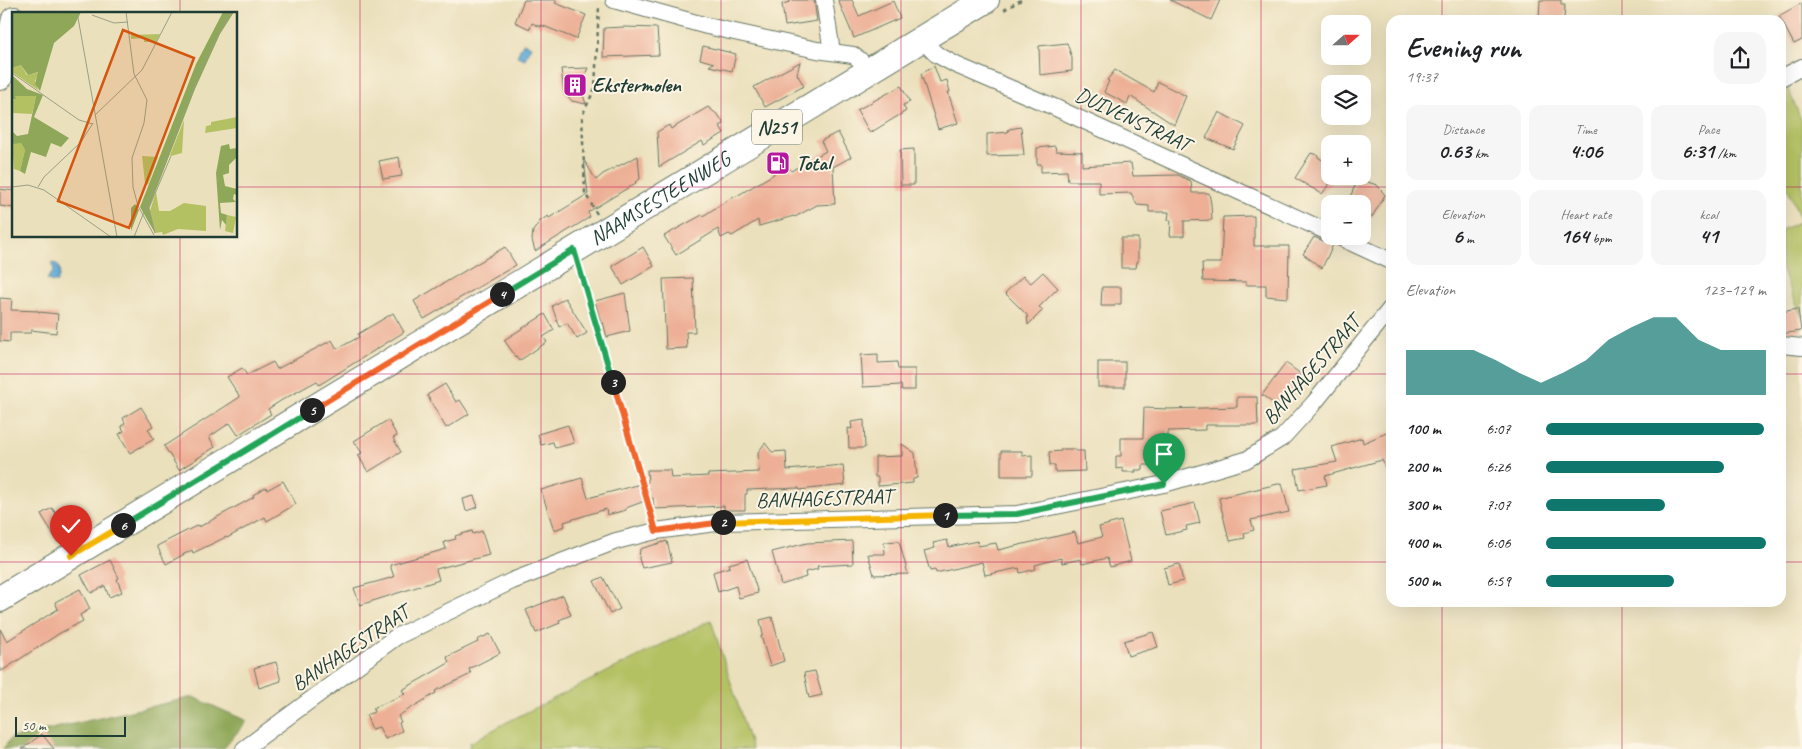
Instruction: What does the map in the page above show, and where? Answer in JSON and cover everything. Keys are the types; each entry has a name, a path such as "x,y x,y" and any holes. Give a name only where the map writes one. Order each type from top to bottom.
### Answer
{"main road":[{"name":"NAAMSESTEENWEG","path":"0,599 986,0"}],"street":[{"path":"614,0 707,26 857,57 867,72"},
{"path":"824,0 832,52"},
{"path":"0,78 12,27"},
{"name":"DUIVENSTRAAT","path":"922,39 936,54 956,65 1054,107 1321,229"},
{"path":"1786,75 1802,67"},
{"path":"1356,245 1386,259"},
{"name":"BANHAGESTRAAT","path":"244,749 396,637 512,581 616,541 656,531 723,522 1017,514 1164,484 1246,460 1282,438 1314,403 1386,314"},
{"path":"1786,345 1802,347"}],"path":[{"path":"599,0 595,88 582,116 584,179 585,193 588,200 607,230"},
{"path":"574,250 656,531"}],"green space":[{"path":"1786,83 1802,122 1802,317 1786,280 1786,228 1801,221 1786,184"},
{"path":"711,620 752,749 469,749 470,743 507,722"},
{"path":"193,697 247,721 223,749 3,749 11,738"}],"water":[{"path":"523,43 531,46 525,59 517,56"},
{"path":"52,263 57,264 59,268 57,282 47,279 54,271"}],"building":[{"path":"524,0 557,0 555,3 586,15 576,39 541,25 541,27 532,23 530,29 515,22"},
{"path":"790,0 814,0 817,21 785,26 782,4 790,2"},
{"path":"838,0 852,0 859,16 893,1 900,18 854,38"},
{"path":"1170,0 1220,0 1211,20"},
{"path":"1540,0 1561,0 1561,5 1565,5 1564,15 1539,15"},
{"path":"1802,3 1802,40 1794,44 1786,29 1786,15 1781,15"},
{"path":"604,28 657,28 659,55 603,57"},
{"path":"1067,43 1072,58 1072,71 1040,75 1039,46"},
{"path":"703,46 736,54 732,71 709,66 714,63 700,59"},
{"path":"800,62 797,74 804,86 765,107 754,87"},
{"path":"934,66 940,82 947,80 950,92 948,92 958,123 938,129 921,74"},
{"name":"Ekstermolen","path":"588,68 584,77 587,86 583,95 586,104 572,101 564,92 561,69"},
{"path":"1115,70 1154,92 1158,82 1186,96 1174,125 1130,96 1127,104 1104,92 1109,81 1107,80"},
{"path":"901,86 910,102 903,105 906,111 870,133 857,110"},
{"path":"708,107 719,116 724,124 720,126 724,133 704,145 702,141 659,167 657,132 669,125 671,129"},
{"path":"1219,112 1245,126 1233,149 1206,138"},
{"path":"1021,127 1024,155 987,156 987,134 1008,132 1009,129"},
{"path":"838,132 851,157 833,167 835,204 817,205 795,217 759,226 758,220 732,236 729,234 721,238 718,229 676,255 664,236 703,216 774,174 767,161 781,153 791,171 826,151 821,141"},
{"path":"1055,146 1056,151 1082,152 1082,166 1131,163 1133,176 1178,175 1191,181 1192,193 1209,193 1212,220 1184,221 1184,236 1170,236 1171,220 1168,220 1169,212 1149,212 1149,206 1137,205 1131,193 1099,194 1099,181 1068,181 1067,171 1041,172 1041,164 1037,164 1037,148"},
{"path":"914,149 914,185 901,185 900,150"},
{"path":"1311,153 1321,159 1321,185 1329,185 1322,194 1295,178"},
{"path":"638,156 640,179 636,183 588,212 590,217 535,251 532,240 533,231 540,221 548,216 549,218 588,194 584,160 596,180 603,174"},
{"path":"399,157 402,176 383,179 379,161"},
{"path":"1371,183 1377,185 1385,195 1372,217 1371,195 1351,195 1355,185 1371,185"},
{"path":"0,189 12,191 12,208 0,206"},
{"path":"1254,216 1254,246 1289,246 1288,298 1266,296 1266,285 1246,285 1246,282 1203,281 1202,263 1221,263 1223,217"},
{"path":"1314,237 1321,240 1321,245 1333,245 1322,268 1303,254"},
{"path":"1121,238 1138,238 1138,262 1136,268 1121,268"},
{"path":"505,247 516,265 424,319 414,301"},
{"path":"643,247 654,266 623,285 612,266"},
{"path":"1043,272 1058,288 1039,307 1043,310 1028,325 1027,315 1005,293 1023,276 1031,283"},
{"path":"693,278 695,332 686,332 687,348 666,349 663,279"},
{"path":"1102,287 1121,287 1121,304 1101,306"},
{"path":"625,293 630,331 607,337 603,322 601,324 595,301"},
{"path":"0,298 12,299 11,310 58,314 56,333 31,330 31,333 10,333 10,342 0,341"},
{"path":"565,298 587,333 577,339 567,323 559,327 552,306"},
{"path":"1798,309 1801,331 1786,333 1786,311"},
{"path":"393,313 404,332 319,385 317,381 282,400 268,409 271,414 238,435 230,423 209,437 215,447 179,470 164,446 240,397 227,377 242,368 247,375 273,362 277,369 332,340 337,349 359,337 358,334"},
{"path":"545,314 554,330 543,337 547,342 519,361 504,340"},
{"path":"878,354 878,363 897,362 898,369 915,369 915,390 902,390 901,385 863,387 861,355"},
{"path":"1098,362 1125,362 1125,387 1098,387"},
{"path":"1286,363 1306,378 1281,409 1262,395"},
{"path":"445,384 456,402 460,400 469,414 446,428 427,395"},
{"path":"1237,397 1257,397 1258,425 1205,425 1205,430 1168,431 1168,465 1143,465 1143,470 1135,470 1136,472 1123,472 1123,468 1116,469 1116,456 1121,456 1121,438 1143,438 1144,408 1237,407"},
{"path":"141,407 153,426 148,429 154,439 130,453 119,434 124,431 121,426 125,423 123,418"},
{"path":"388,420 397,436 393,438 401,452 368,472 358,455 362,453 354,441"},
{"path":"864,420 865,448 849,448 848,428 852,429 851,422"},
{"path":"568,425 574,443 555,448 553,442 541,445 538,434"},
{"path":"1386,433 1386,469 1382,460 1325,476 1327,485 1299,490 1295,469 1337,462 1332,447 1362,438 1363,443"},
{"path":"765,443 772,452 786,451 787,470 843,465 845,485 799,490 799,488 747,490 747,494 745,494 745,510 724,510 724,506 654,509 653,498 626,508 626,510 607,515 606,509 564,522 565,526 554,530 541,490 582,478 588,498 648,482 647,470 670,470 671,478 759,472 758,452"},
{"path":"902,444 915,453 917,478 913,479 913,483 878,486 878,477 875,477 875,457 902,456"},
{"path":"1061,449 1084,451 1085,471 1055,472 1055,465 1050,465 1049,452 1061,451"},
{"path":"1001,451 1022,451 1022,456 1032,455 1032,476 1001,476"},
{"path":"283,481 296,504 267,521 265,517 227,538 193,553 192,550 166,564 157,546 198,525 199,527 254,497 253,495 266,487 267,490"},
{"path":"1282,483 1289,512 1251,520 1254,530 1244,533 1245,538 1230,541 1219,498"},
{"path":"474,496 478,507 466,511 463,499"},
{"path":"1195,503 1200,523 1186,526 1187,530 1166,535 1160,511"},
{"path":"75,507 85,525 58,542 41,514 52,508 58,517"},
{"path":"1121,521 1131,561 1110,567 1107,558 1082,564 1081,559 1062,563 1061,558 1035,565 1036,569 1020,573 1019,568 985,575 982,562 936,573 935,570 930,571 924,551 935,548 933,543 947,540 949,547 977,541 978,546 996,543 998,550 1075,532 1078,543 1102,537 1099,527"},
{"path":"472,531 473,534 482,531 489,555 436,569 439,580 360,605 354,588 394,577 390,565 446,549 444,542 456,539 455,536"},
{"path":"667,541 672,562 642,568 639,559 640,549"},
{"path":"852,541 853,564 817,566 818,569 805,572 806,577 781,585 772,552 807,543"},
{"path":"899,541 908,574 874,575 868,554 885,554 884,542"},
{"path":"747,559 758,593 739,598 736,586 718,592 713,572 730,567 729,564"},
{"path":"110,560 119,578 117,579 122,592 109,597 105,586 91,593 81,575"},
{"path":"1179,564 1183,581 1168,585 1164,568"},
{"path":"603,577 620,609 610,614 594,581"},
{"path":"80,589 90,609 80,615 83,621 60,633 0,672 0,629 7,641 58,609 55,602"},
{"path":"563,595 571,615 559,620 560,623 536,633 526,610"},
{"path":"772,617 784,661 770,666 761,636 763,635 760,620"},
{"path":"1153,632 1158,647 1128,656 1124,641"},
{"path":"490,634 500,653 469,669 471,674 435,691 436,693 398,716 402,731 385,739 379,727 372,729 366,715 374,712 373,708 405,694 402,690 449,663 447,657"},
{"path":"276,662 281,681 259,688 254,668"},
{"path":"815,671 822,695 809,698 804,673"},
{"path":"42,734 54,749 22,749"}],"place":[{"name":"Ekstermolen","path":"575,85"},
{"name":"Total","path":"778,163"}],"route":[{"path":"71,556 574,250 656,531 723,522 1017,514 1164,484"}]}
